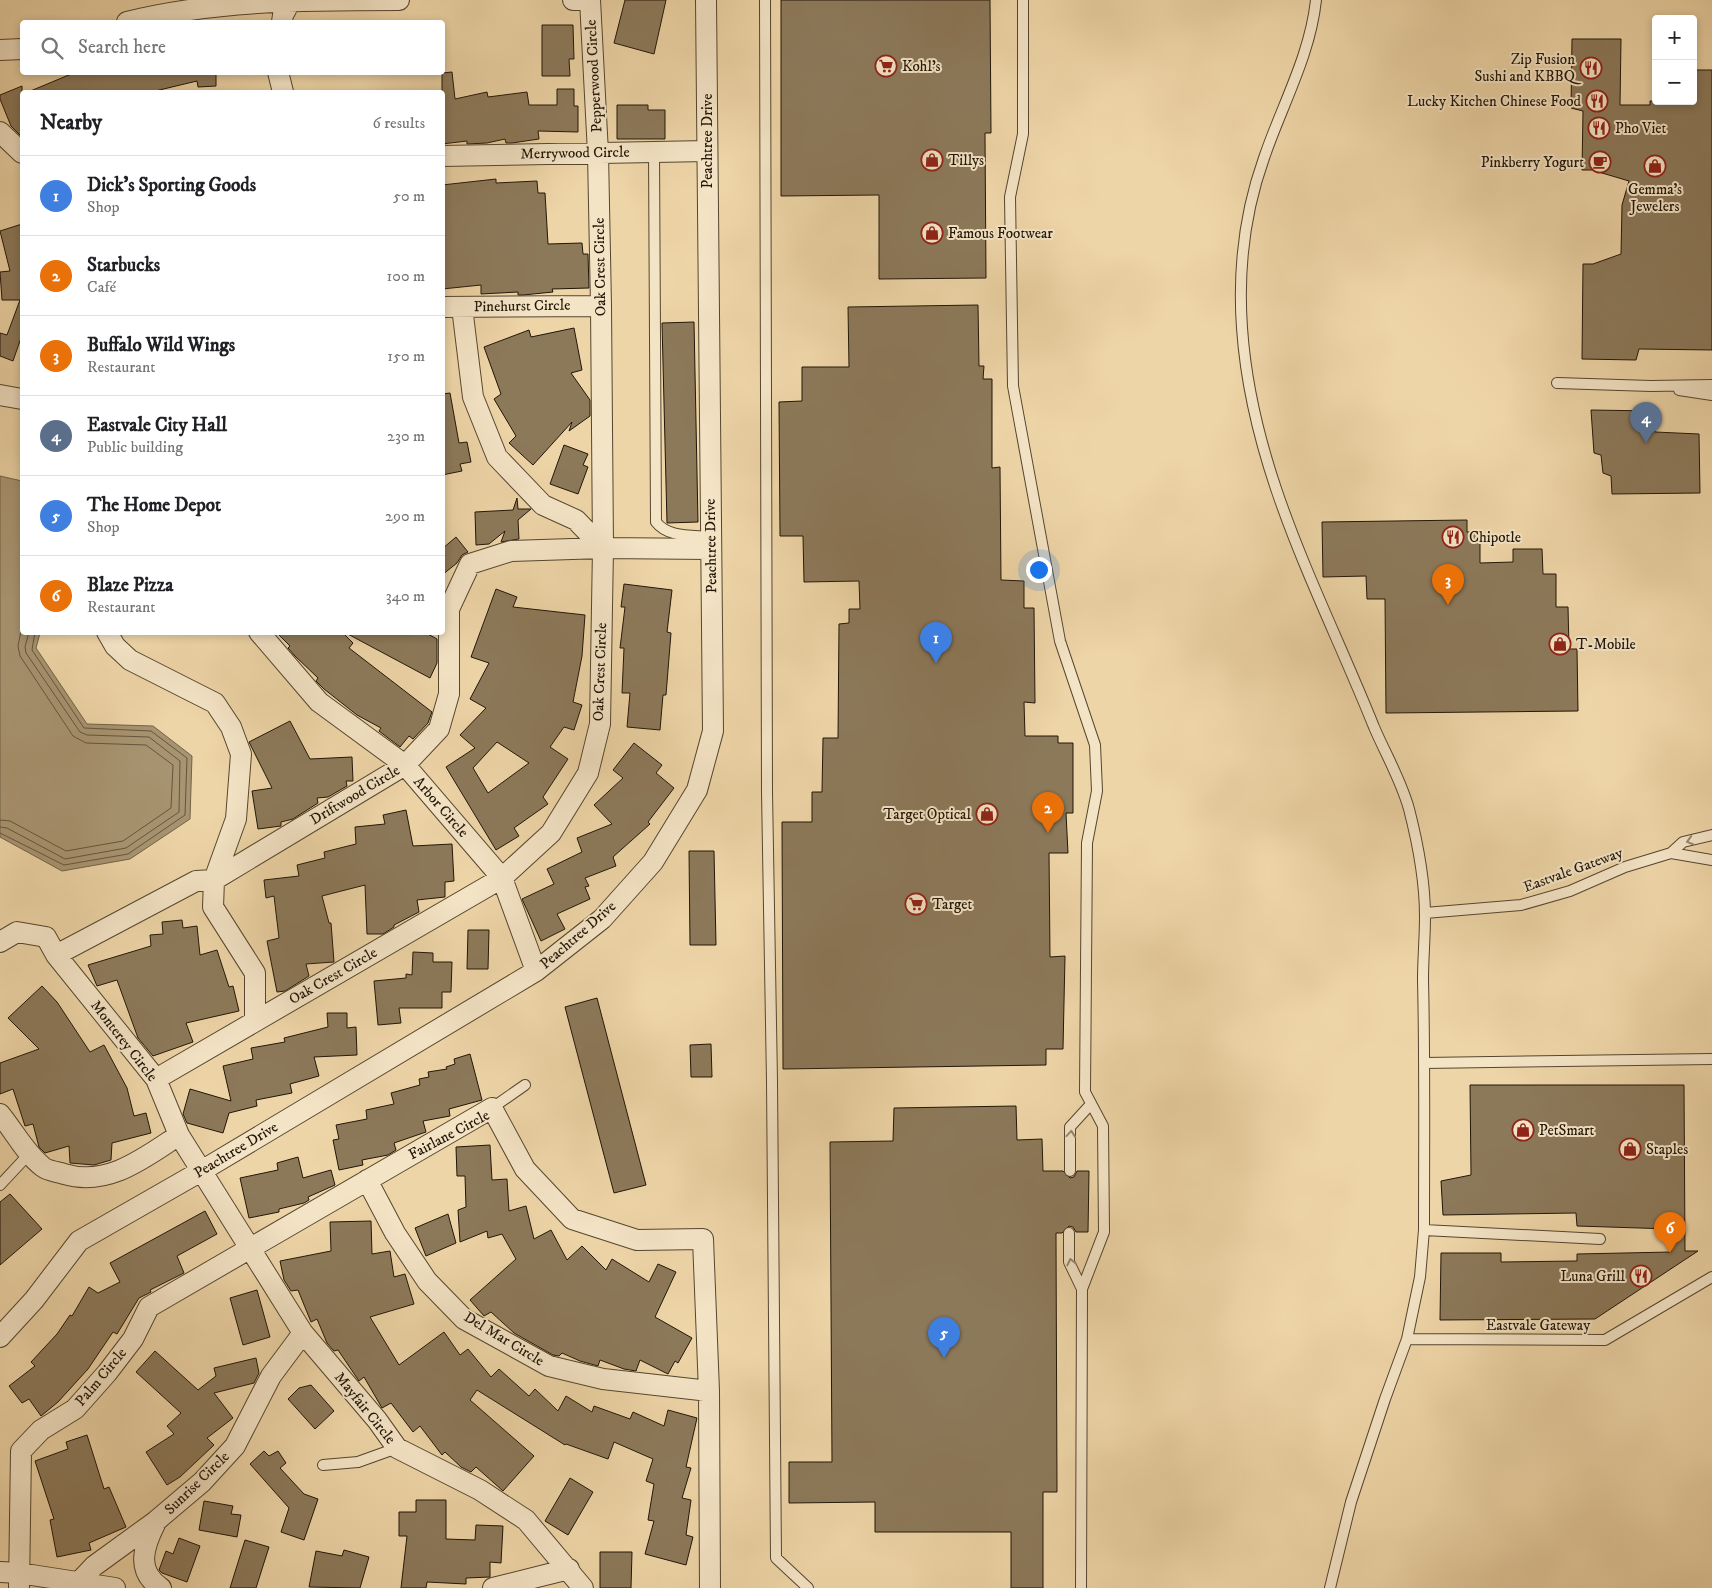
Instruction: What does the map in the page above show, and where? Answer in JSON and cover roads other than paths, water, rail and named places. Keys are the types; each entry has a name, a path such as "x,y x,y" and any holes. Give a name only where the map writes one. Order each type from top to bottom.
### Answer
{"street":[{"path":"282,20 282,15 291,0"},
{"path":"138,20 208,7 291,0 399,0"},
{"path":"573,0 590,0"},
{"name":"Pepperwood Circle","path":"590,0 598,153"},
{"name":"Peachtree Drive","path":"0,1337 34,1300 79,1242 536,971 602,919 654,862 697,790 713,731 706,0"},
{"path":"0,50 20,49"},
{"path":"279,75 282,90"},
{"path":"0,132 20,151"},
{"name":"Merrywood Circle","path":"445,156 707,152"},
{"name":"Oak Crest Circle","path":"156,1079 502,878 551,833 588,773 600,724 604,548 598,153"},
{"name":"Pinehurst Circle","path":"452,307 601,306"},
{"path":"452,307 473,397 497,458 543,505 576,520 604,548"},
{"path":"0,395 20,399"},
{"name":"Driftwood Circle","path":"56,955 196,882 214,880 405,765 439,729 449,694 446,608 470,564 511,551 711,543"},
{"path":"109,635 115,646 130,660 215,703 231,727 241,754 236,818 214,880 213,907 255,973 255,1022"},
{"name":"Arbor Circle","path":"263,635 319,702 405,765 502,878 536,971"},
{"name":"Monterey Circle","path":"0,942 17,932 46,937 56,955 156,1079 179,1135 203,1170"},
{"name":"Fairlane Circle","path":"250,1250 366,1180 492,1108 525,1169 572,1219 637,1240 703,1239 709,1391"},
{"path":"0,1114 29,1154 44,1169 72,1176 101,1178 135,1164 179,1135"},
{"name":"Mayfair Circle","path":"203,1170 250,1250 303,1333 377,1420 397,1448 480,1490 526,1520 583,1588"},
{"name":"Del Mar Circle","path":"366,1180 426,1281 464,1319 549,1366 604,1380 709,1391"},
{"name":"Palm Circle","path":"13,1578 21,1451 41,1430 75,1409 107,1373 133,1339 149,1307 250,1250"},
{"name":"Sunrise Circle","path":"79,1582 94,1566 156,1521 202,1482 235,1446 271,1376 303,1333"},
{"path":"709,1391 710,1588"},
{"path":"156,1521 144,1548 147,1572 152,1582 161,1588"},
{"path":"494,1588 569,1569"},
{"path":"13,1578 79,1582 115,1588"}],"lane":[{"path":"765,0 767,792 776,1558 808,1588"},
{"path":"1023,0 1024,134 1010,197 1013,386 1060,641 1095,745 1097,791 1087,843 1085,1092 1103,1126 1104,1232 1082,1289 1080,1588"},
{"path":"1316,0 1303,60 1264,158 1253,194 1247,226 1242,276 1242,328 1257,422 1273,483 1309,578 1381,742 1399,778 1420,855 1425,913 1424,1230 1420,1277 1407,1339 1385,1399 1352,1502 1330,1588"},
{"path":"654,152 656,522 661,529 668,533 711,543"},
{"path":"1557,383 1651,386 1712,385"},
{"path":"1651,386 1712,395"},
{"path":"1671,853 1682,842 1712,835"},
{"path":"1671,853 1712,860"},
{"name":"Eastvale Gateway","path":"1425,913 1521,905 1570,891 1625,867 1671,853"},
{"path":"1424,1063 1712,1059"},
{"path":"492,1108 525,1085"},
{"path":"1070,1171 1070,1127 1091,1104"},
{"path":"0,1185 29,1154"},
{"path":"1424,1230 1600,1239"},
{"path":"1069,1233 1069,1262 1082,1289"},
{"name":"Eastvale Gateway","path":"1407,1339 1606,1340 1712,1276"},
{"path":"323,1466 358,1462 397,1448"}],"water":[{"path":"0,476 20,481 20,635 39,635 36,648 87,724 153,726 192,756 190,819 130,859 62,871 0,837"}],"place":[{"name":"Kohl's","path":"886,66"},
{"name":"Zip Fusion Sushi and KBBQ","path":"1591,68"},
{"name":"Lucky Kitchen Chinese Food","path":"1597,101"},
{"name":"Pho Viet","path":"1599,128"},
{"name":"Tillys","path":"932,160"},
{"name":"Pinkberry Yogurt","path":"1600,162"},
{"name":"Gemma’s Jewelers","path":"1655,166"},
{"name":"Famous Footwear","path":"932,233"},
{"name":"Eastvale City Hall","path":"1646,443"},
{"name":"Chipotle","path":"1453,537"},
{"name":"Buffalo Wild Wings","path":"1448,605"},
{"name":"T-Mobile","path":"1560,644"},
{"name":"Dick's Sporting Goods","path":"936,663"},
{"name":"Target Optical","path":"987,814"},
{"name":"Starbucks","path":"1048,833"},
{"name":"Target","path":"916,904"},
{"name":"PetSmart","path":"1523,1130"},
{"name":"Staples","path":"1630,1149"},
{"name":"Blaze Pizza","path":"1670,1253"},
{"name":"Luna Grill","path":"1641,1276"},
{"name":"The Home Depot","path":"944,1358"}]}
